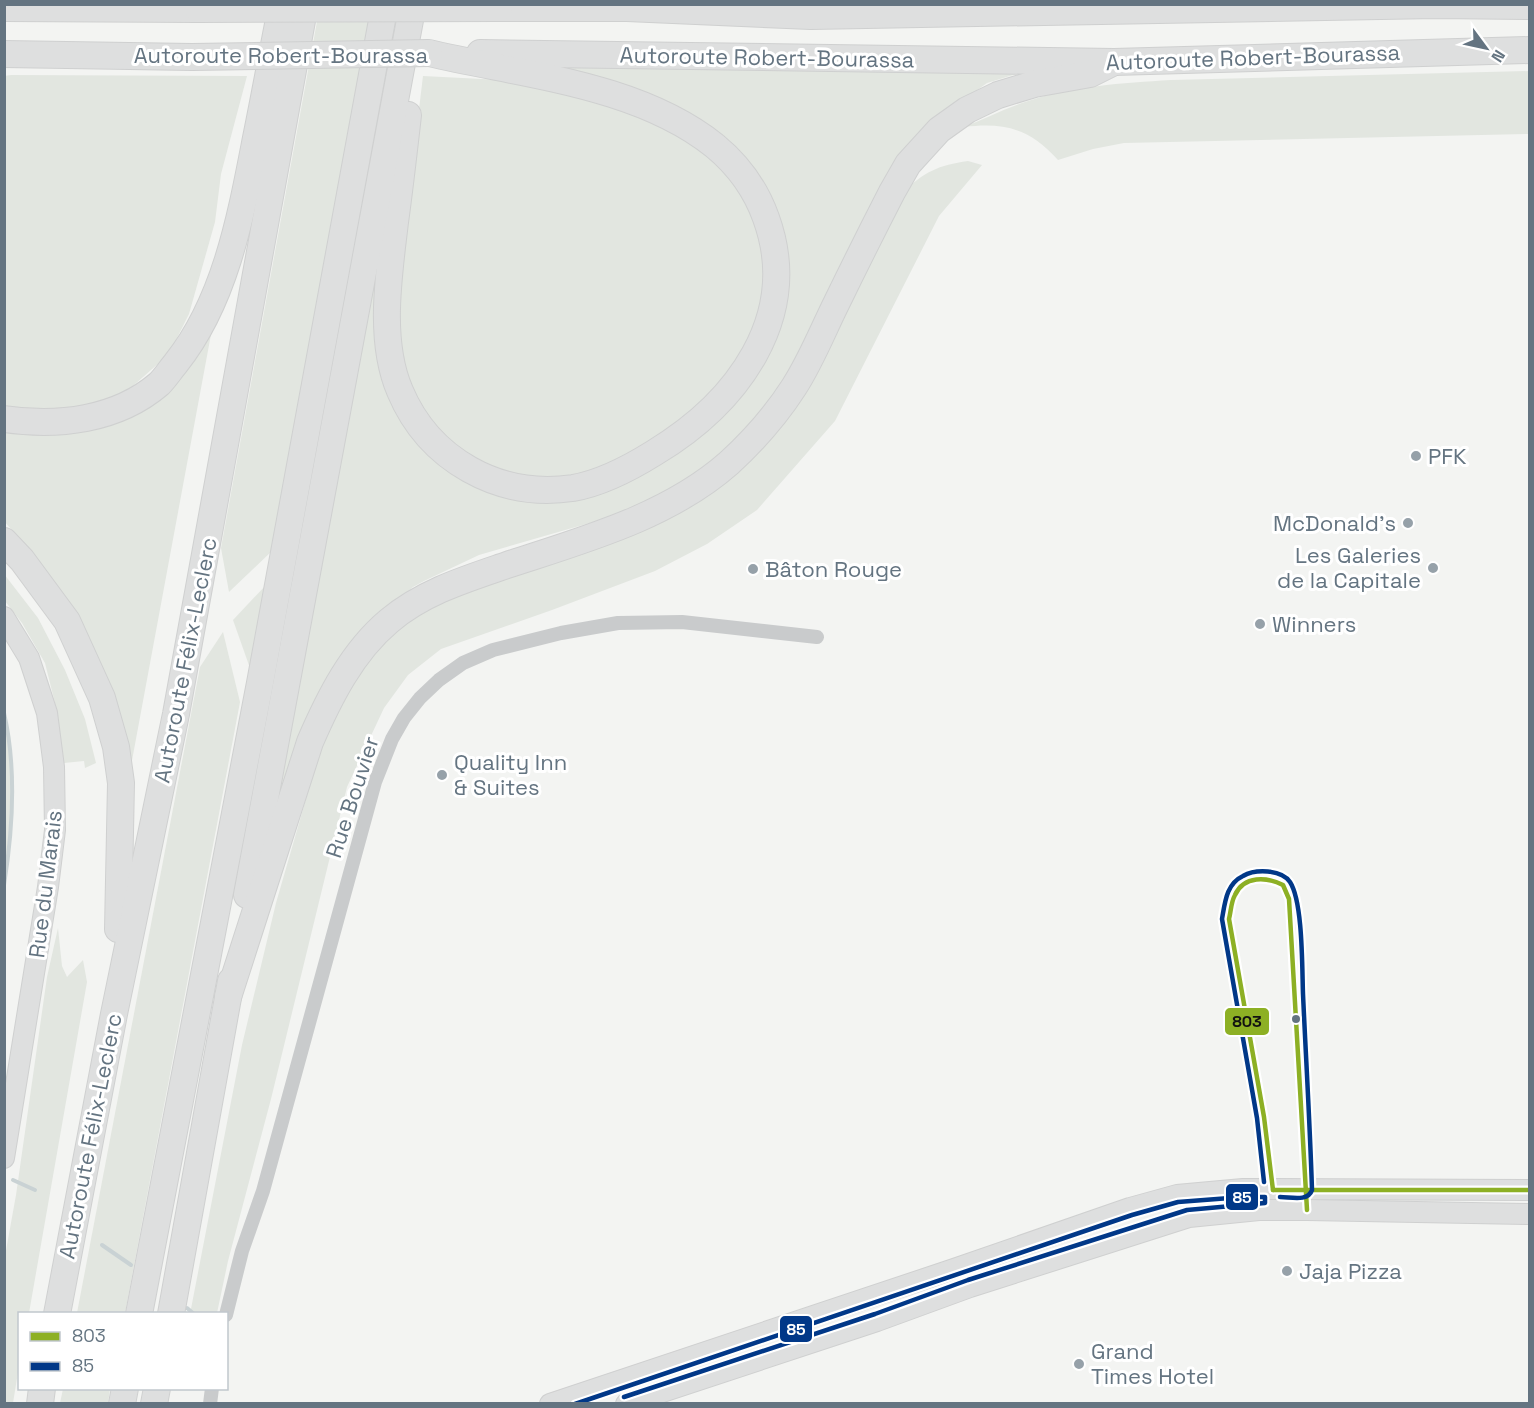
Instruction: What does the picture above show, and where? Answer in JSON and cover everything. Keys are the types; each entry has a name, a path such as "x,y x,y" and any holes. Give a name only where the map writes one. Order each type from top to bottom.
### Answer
{"highway":[{"path":"4,419 27,422 69,422 119,410 159,384 191,344 218,290 243,209 282,4"},
{"path":"296,4 313,7"},
{"path":"139,1312 262,671 384,4"},
{"path":"171,1312 413,4"},
{"path":"627,8 656,4"},
{"path":"940,12 969,4"},
{"path":"1430,4 1436,5"},
{"name":"Autoroute Robert-Bourassa","path":"4,8 627,8 811,15 1436,5 1530,6"},
{"name":"Autoroute Félix-Leclerc","path":"57,1312 313,7"},
{"name":"Autoroute Robert-Bourassa","path":"4,54 192,57 429,53 490,60 1114,62 1530,50"},
{"path":"4,66 134,56"},
{"path":"400,74 408,111 387,294 392,364 399,390 415,421 436,446 471,471 513,488 543,490 575,488 637,464 669,445 698,423 742,375 757,351 770,323 776,292 777,259 772,234 761,203 744,177 716,147 693,131 656,111 615,95 490,60"},
{"path":"228,997 310,742 322,714 344,675 366,645 388,622 430,594 458,582 614,528 673,502 720,470 768,422 794,386 897,183 908,164 939,130 967,110 998,95 1034,84 1090,74 1114,62"},
{"path":"176,714 241,245 243,209"},
{"path":"4,540 22,560 67,621 102,698 116,747 121,783 121,876 114,1014"}],"street":[{"name":"Rue du Marais","path":"4,617 29,658 47,713 54,767 55,830 48,887 4,1158"},
{"name":"Rue Bouvier","path":"227,1312 242,1251 263,1191 375,782 392,739 404,718 420,698 463,663 494,650 583,628 618,623 682,622 817,637"},
{"path":"550,1404 1130,1208 1177,1195 1243,1189 1530,1190"},
{"path":"626,1404 877,1321 970,1287 1189,1217 1259,1210 1530,1214"}],"shaded area":[{"path":"320,5 374,5 273,550 229,592 221,548"},
{"path":"550,65 1029,70 987,83 938,118 777,400 721,456 664,496 607,518 479,555 424,581 413,587 375,620 264,850 376,276 394,400 516,496 643,472 777,328 768,198 729,140 661,102"},
{"path":"1529,71 1529,134 1124,143 1093,149 1058,160 1037,141 1016,130 992,126 964,127 1025,102 1061,92 1116,84 1171,80"},
{"path":"4,76 247,76 221,174 215,222 189,314 169,354 134,385 109,402 73,415 5,410"},
{"path":"423,76 502,80 604,102 681,133 718,159 754,210 771,281 753,343 696,413 611,467 560,481 519,480 453,452 406,384 400,354 396,300"},
{"path":"968,161 982,165 939,216 835,421 757,510 707,544 655,571 441,649 408,675 384,708 347,787 217,1312 190,1312 242,1045 276,903 323,740 349,688 395,630 433,604 745,462 903,193 925,175 948,165"},
{"path":"212,329 128,782 31,553 5,522 4,426 94,426"},
{"path":"4,574 38,618 65,670 85,719 96,763 85,768 84,761 64,763 57,711 45,663 22,623 5,601"},
{"path":"266,585 251,671 233,620"},
{"path":"223,632 240,702 125,1312 77,1312 200,667"},
{"path":"5,713 11,756 12,799 5,885"},
{"path":"58,928 62,966 67,977 83,960 87,982 29,1312 18,1312 18,1372 13,1403 5,1403 5,1256 47,977"},
{"path":"63,1390 110,1390 108,1403 60,1403"}],"waterway":[{"path":"4,713 12,777 10,842 4,885"},
{"path":"13,1180 35,1190"},
{"path":"102,1245 131,1265"},
{"path":"187,1308 192,1312"}],"transit line":[{"name":"85","path":"1264,1182 1257,1118 1222,919 1227,894 1237,879 1261,871 1281,875 1290,882 1297,904 1301,936 1312,1190 1310,1194 1303,1197 1280,1197"},
{"name":"803","path":"1273,1190 1264,1117 1229,919 1239,888 1256,879 1270,880 1283,885 1289,899 1307,1210"},
{"name":"803","path":"1273,1190 1530,1190"},
{"name":"85","path":"575,1404 1132,1215 1178,1202 1265,1197 1265,1203 1187,1210 968,1280 875,1314 624,1397"}],"place":[{"name":"PFK","path":"1416,456"},
{"name":"McDonald's","path":"1408,523"},
{"name":"Les Galeries de la Capitale","path":"1433,568"},
{"name":"Bâton Rouge","path":"753,569"},
{"name":"Winners","path":"1260,624"},
{"name":"Quality Inn & Suites","path":"442,775"},
{"name":"Jaja Pizza","path":"1287,1271"},
{"name":"Grand Times Hotel","path":"1079,1364"}]}
